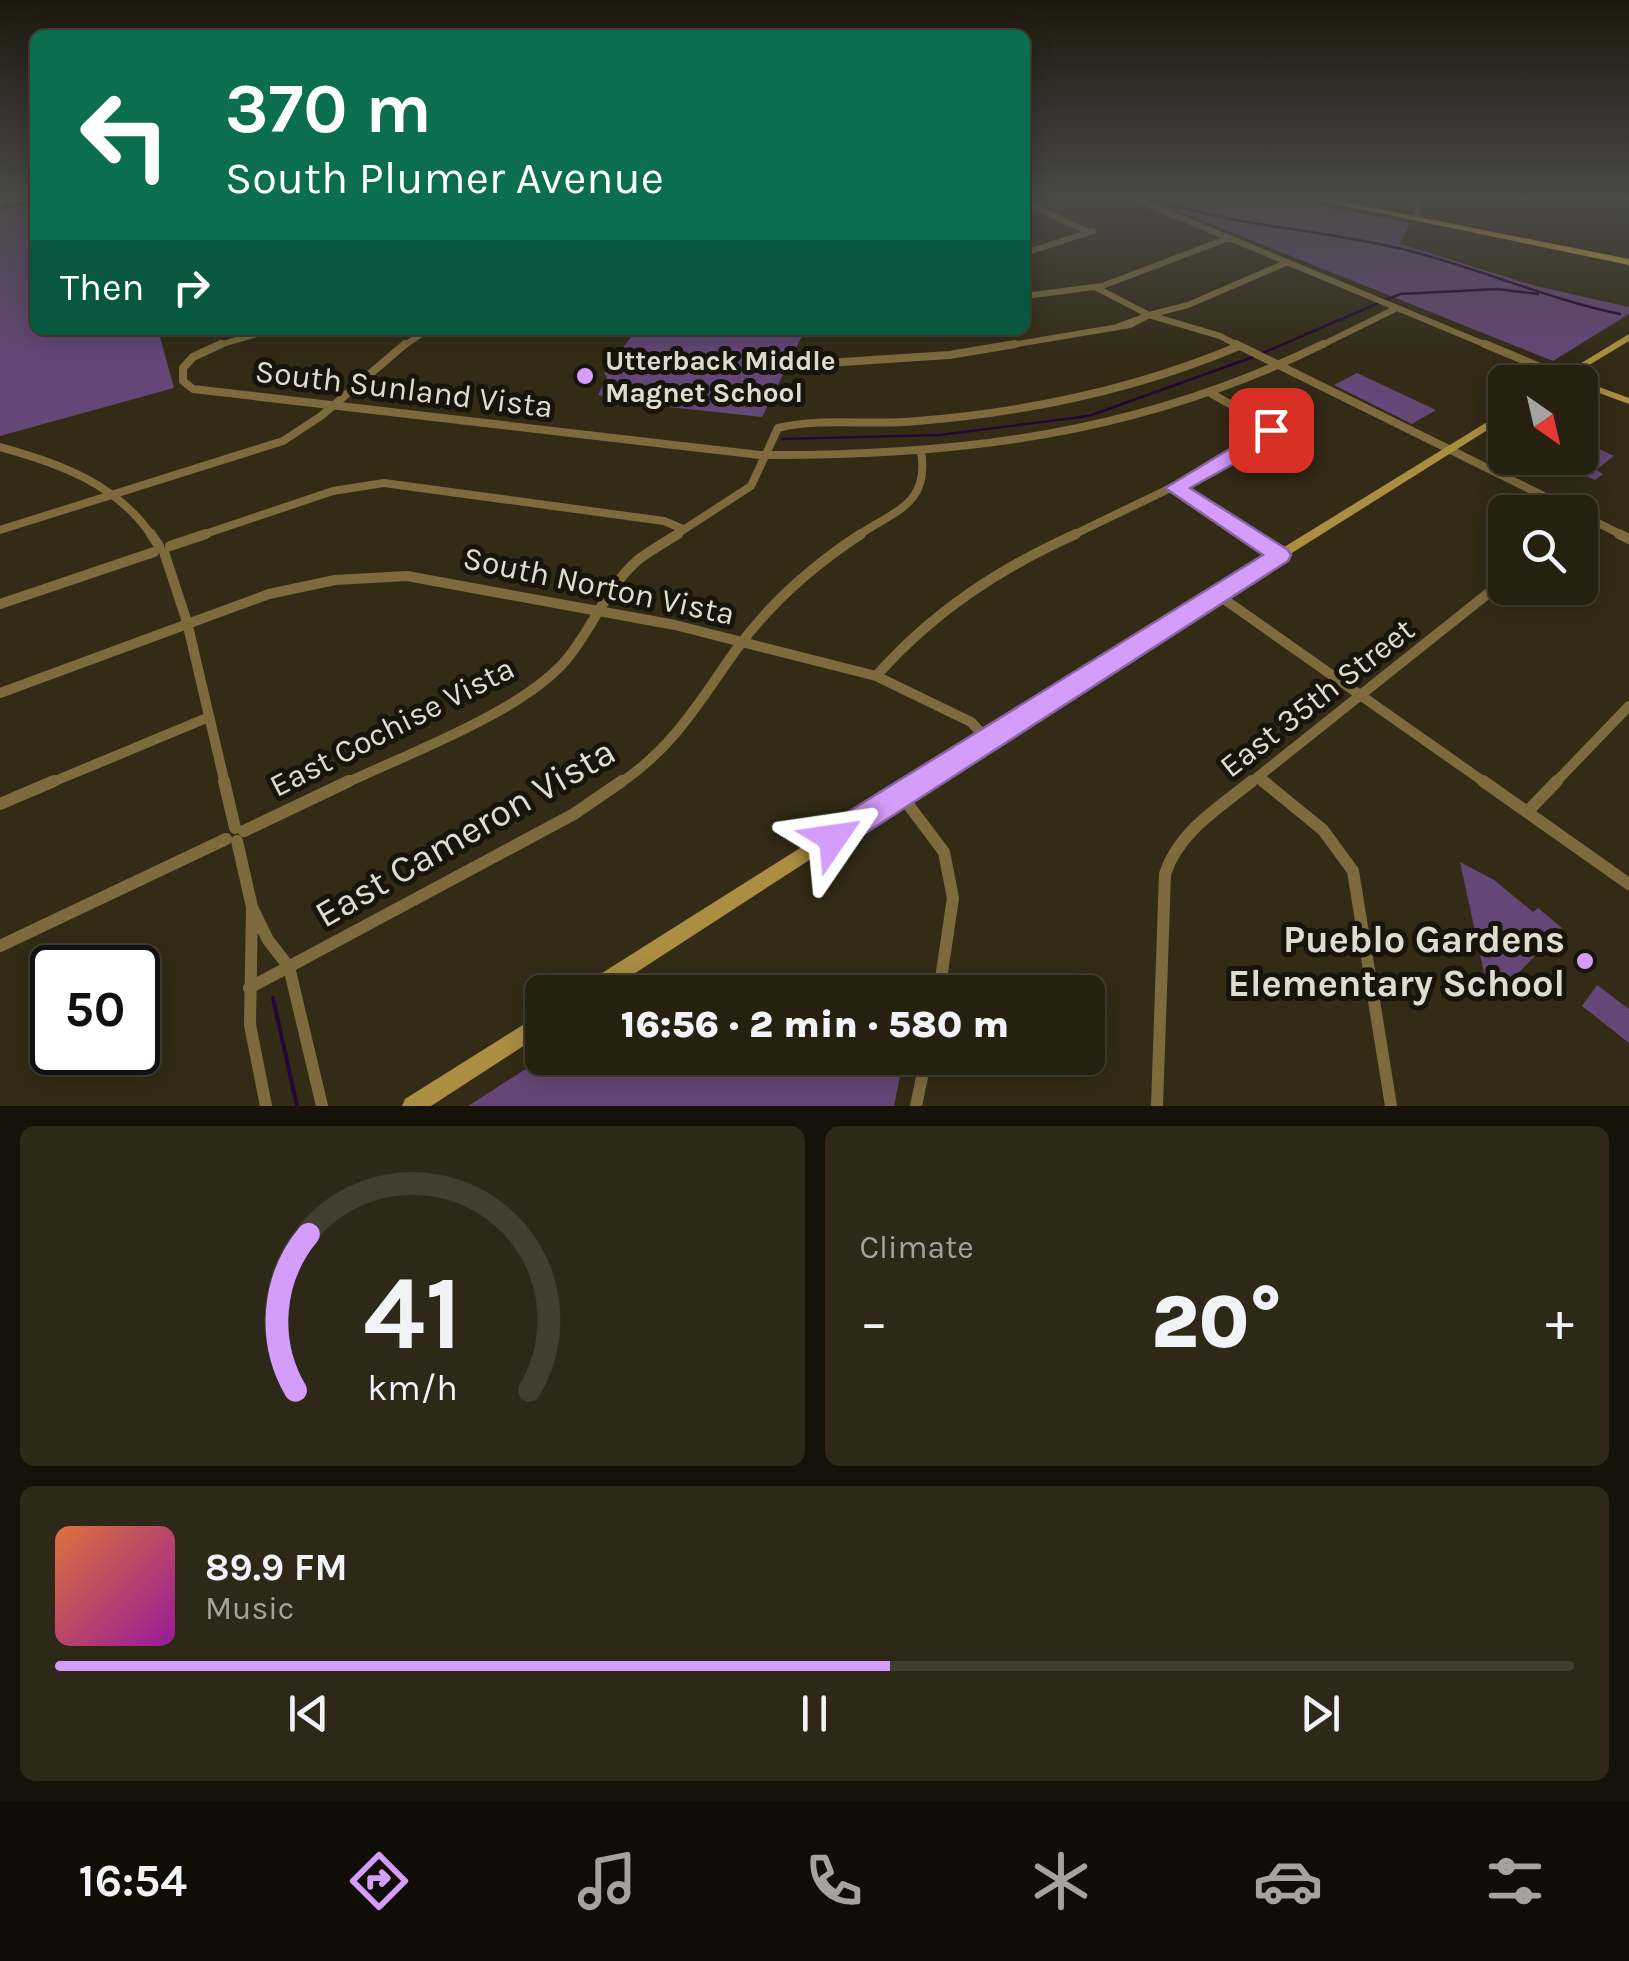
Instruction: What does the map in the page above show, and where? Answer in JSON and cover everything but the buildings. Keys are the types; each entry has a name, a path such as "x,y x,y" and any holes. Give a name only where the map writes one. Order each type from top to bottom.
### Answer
{"main road":[{"path":"1590,252 1629,259"},
{"path":"1594,252 1629,259"},
{"path":"1584,365 1628,338"},
{"path":"1598,391 1629,404"},
{"path":"617,975 986,738 1488,425"},
{"path":"412,1106 525,1033"}],"street":[{"path":"1030,295 1096,287 1192,252"},
{"path":"1262,252 1525,365"},
{"path":"827,362 948,355 1130,325 1288,262"},
{"path":"1096,287 1149,315 1207,331 1239,346 1538,495"},
{"name":"South Sunland Vista","path":"187,364 181,377 193,389 333,407 761,455 921,451 1074,432 1212,394 1396,308"},
{"path":"187,364 214,346 252,335"},
{"path":"0,530 265,448 298,434 390,354 418,335"},
{"name":"East Cochise Vista","path":"0,946 520,697 566,660 638,560 745,492 773,434 785,426 894,423 1032,408 1129,386 1239,346"},
{"path":"876,676 918,626 970,589 1052,542 1175,488 1268,437 1271,430 1212,394"},
{"path":"0,447 51,460 118,494 162,549 187,622 252,907 268,940 289,967 322,1106"},
{"name":"East Cameron Vista","path":"249,988 574,814 642,768 694,716 742,641 773,604 815,566 918,496 925,475 921,451"},
{"path":"0,604 332,492 384,484 664,522 683,529"},
{"path":"1175,488 1280,555"},
{"path":"1598,524 1629,538"},
{"name":"South Norton Vista","path":"0,693 187,622 298,587 377,576 442,580 742,641 876,676 971,722 986,738"},
{"name":"East 35th Street","path":"1168,862 1182,838 1488,593"},
{"path":"1218,595 1629,884"},
{"path":"1528,811 1629,706"},
{"path":"0,804 209,718"},
{"path":"1258,777 1323,830 1353,871 1391,1106"},
{"path":"900,795 944,852 953,898 942,975"},
{"path":"1156,1106 1162,895 1168,862"},
{"path":"252,907 250,1024 266,1106"},
{"path":"916,1106 922,1075"}],"shaded area":[{"path":"0,252 30,252 30,335 168,335 160,337 174,388 0,436"},
{"path":"1280,252 1425,252 1536,286 1629,307 1629,314 1553,361"},
{"path":"632,335 803,335 762,417 631,403 598,395 607,377 604,374"},
{"path":"1357,373 1436,410 1412,424 1334,385"},
{"path":"1598,449 1614,456 1598,468"},
{"path":"1460,862 1494,880 1533,912 1538,908 1562,928 1502,990 1484,973"},
{"path":"1597,985 1629,1009 1629,1043 1582,1006"},
{"path":"525,1070 525,1075 900,1075 894,1106 468,1106"}],"waterway":[{"path":"1412,252 1620,314"},
{"path":"1263,353 1400,294 1497,289 1538,294"},
{"path":"782,439 940,435 1089,416 1253,357"},
{"path":"273,998 297,1106"}],"place":[{"name":"Utterback Middle Magnet School","path":"585,376"},
{"name":"Pueblo Gardens Elementary School","path":"1585,961"}],"route":[{"path":"833,838 1280,555 1175,488 1268,437 1271,430"}]}
